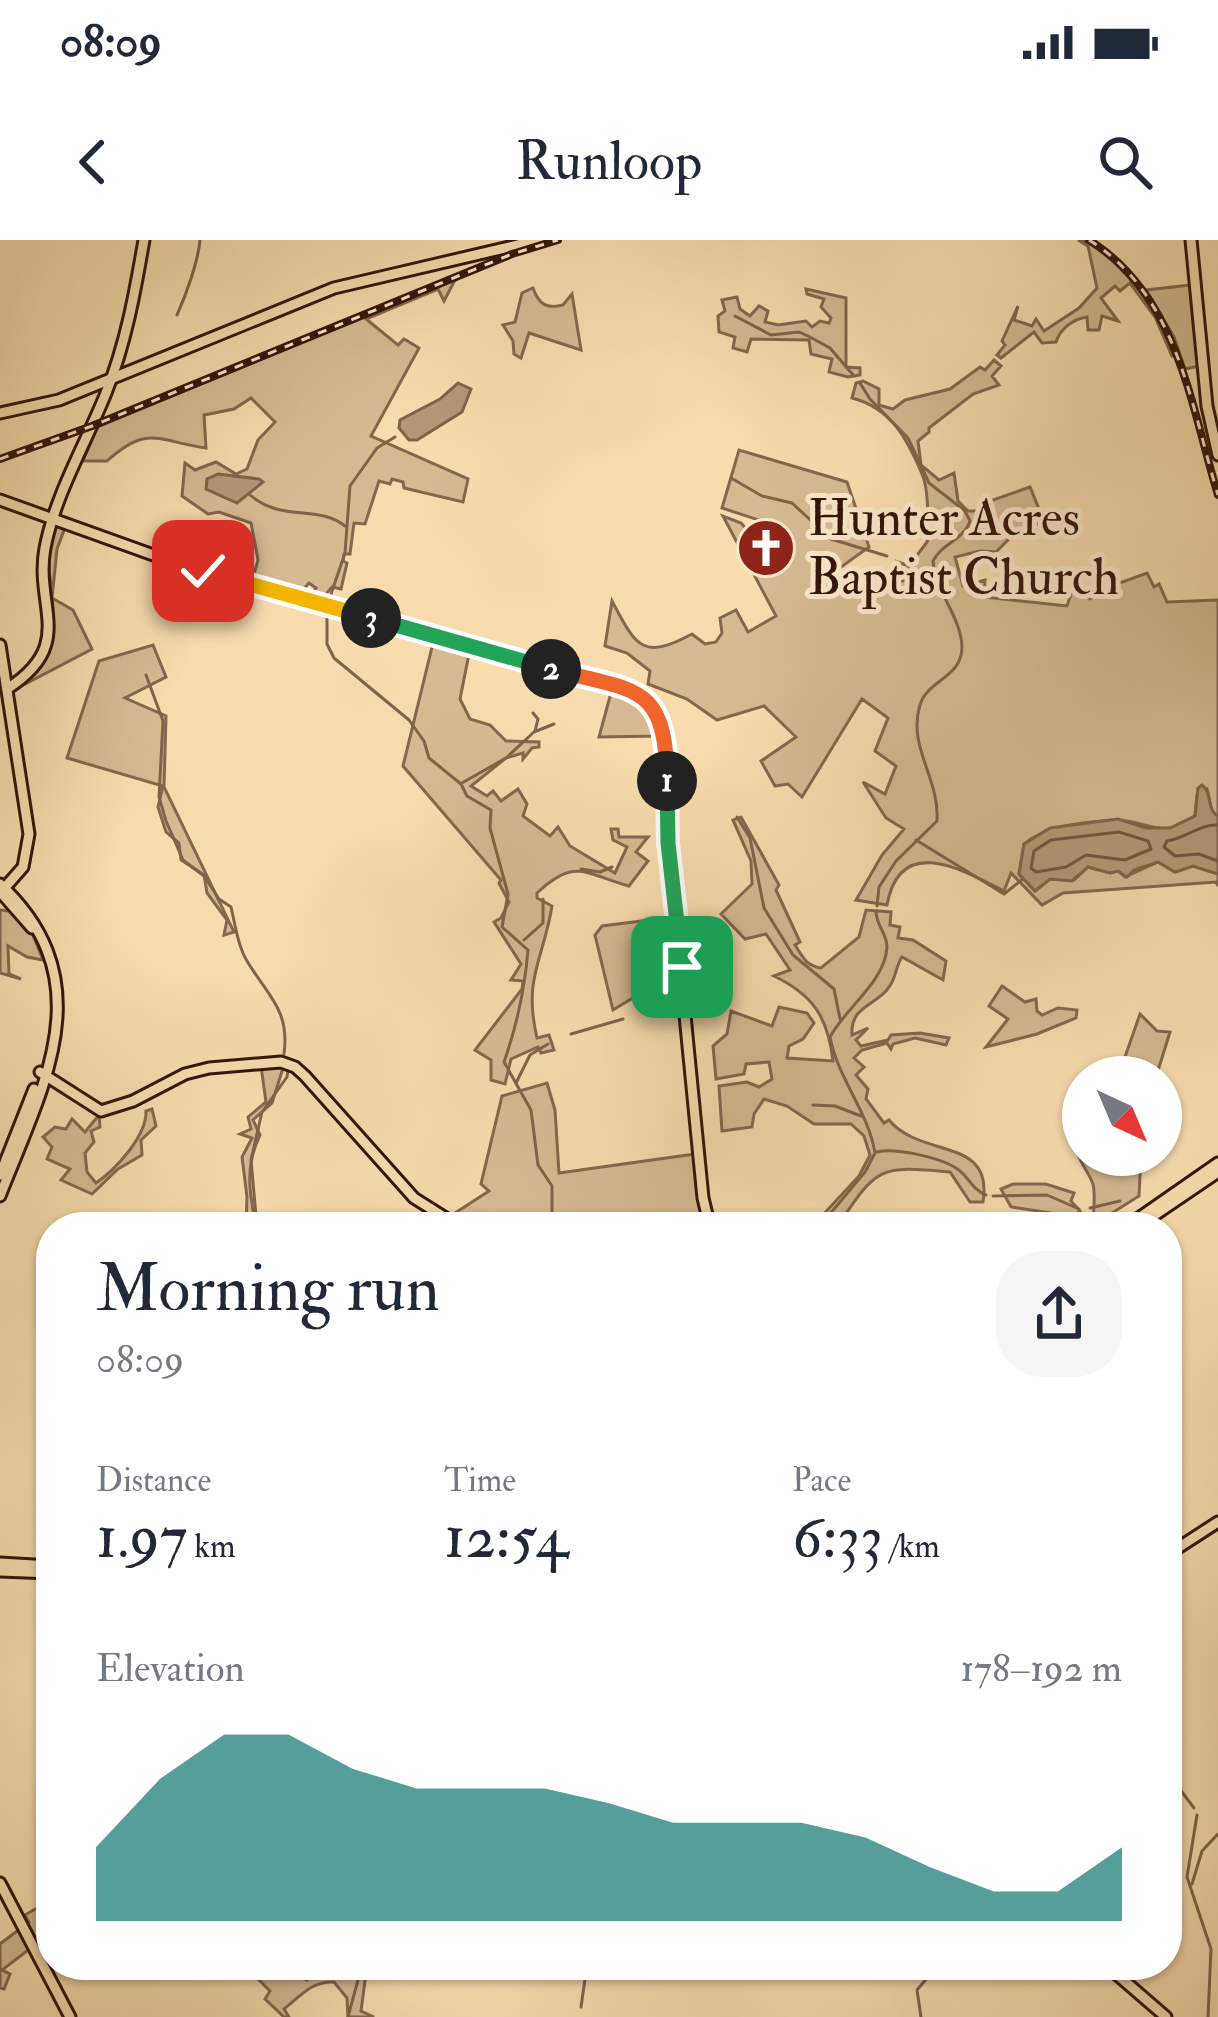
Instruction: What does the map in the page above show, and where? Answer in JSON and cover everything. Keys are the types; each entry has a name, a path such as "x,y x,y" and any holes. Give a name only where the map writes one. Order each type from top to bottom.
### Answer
{"main road":[{"path":"10,682 28,672 46,642 50,615 43,564 54,518 128,331 144,240"},
{"path":"0,413 45,405 334,288 539,240"},
{"path":"1193,240 1218,438"},
{"path":"1193,240 1207,406 1218,455"},
{"path":"0,500 161,559 633,692 653,706 666,740 668,843 706,1212"},
{"path":"0,645 10,682 29,837 23,867 1,889 35,920 53,966 58,1021 0,1196"},
{"path":"0,700 10,709"},
{"path":"43,1073 102,1111 206,1068 287,1063 414,1198 436,1212"},
{"path":"0,1175 43,1073"},
{"path":"1146,1212 1218,1167"},
{"path":"1154,1212 1218,1167"},
{"path":"1152,1212 1172,1192"},
{"path":"1182,1545 1218,1522"},
{"path":"0,1567 36,1569"},
{"path":"0,1883 36,1946"},
{"path":"52,1980 70,2017"},
{"path":"1123,1980 1166,2017"}],"shaded area":[{"path":"1078,240 1094,244 1125,268 1151,303 1177,355 1172,356 1155,317 1130,283 1120,291 1115,286 1101,298 1118,321 1102,316 1099,330 1088,330 1087,317 1082,318 1064,329 1056,342 1042,343 1034,332 1001,358 997,355 1018,306 1014,320 1032,326 1036,319 1044,331 1079,308 1097,288 1088,246"},
{"path":"456,278 444,301 438,289 366,319 398,345 404,339 419,348 371,436 468,479 463,502 404,488 403,482 392,479 390,484 379,481 365,524 354,523 350,554 344,554 347,563 341,589 332,587 321,600 309,597 316,588 309,583 299,594 252,581 258,560 251,523 219,512 208,514 182,496 185,463 195,470 216,462 236,474 247,469 258,440 275,422 251,398 234,409 204,415 206,448 143,439 107,461 83,461 97,427"},
{"path":"1191,285 1199,366 1185,369 1174,337 1146,290"},
{"path":"533,288 548,306 563,305 572,294 581,350 529,333 521,358 514,354 513,341 503,325 515,322 522,293"},
{"path":"806,289 846,298 846,367 860,368 860,375 829,372 832,359 811,354 809,340 751,339 747,352 733,348 735,337 719,332 718,316 725,311 722,300 737,297 740,309 750,316 759,306 768,311 765,322 806,321 812,327 820,321 829,323 831,318 821,307 824,299 807,294"},
{"path":"994,360 1001,366 992,376 999,385 973,394 929,428 918,441 921,465 939,480 954,473 958,501 968,511 983,511 993,500 1030,487 1044,521 1014,534 996,552 955,557 963,586 985,580 984,597 1067,606 1074,585 1090,599 1147,573 1154,587 1159,584 1167,602 1218,600 1218,816 1212,812 1207,789 1197,795 1195,816 1173,828 1114,820 1055,828 1024,844 1019,874 1035,891 1050,879 1074,880 1088,867 1118,871 1125,877 1158,862 1175,872 1193,866 1218,874 1218,886 1216,882 1063,893 1042,905 1011,873 1004,891 952,867 919,863 905,869 894,883 887,905 856,900 882,855 904,829 886,818 863,782 885,794 896,766 875,751 888,718 862,699 802,797 788,784 775,786 761,761 796,737 764,706 717,720 687,699 648,684 650,671 627,653 605,646 612,601 635,638 651,647 692,634 705,644 716,642 722,633 720,618 736,610 748,632 776,616 723,516 741,523 751,534 748,548 762,564 781,553 771,524 722,508 739,450 847,482 869,547 823,580 882,588 908,579 898,562 909,566 929,533 924,480 897,427 878,409 852,398 856,383 863,381 879,389 879,405 893,409 905,400 950,389"},
{"path":"56,522 66,525 57,549 52,596 49,560"},
{"path":"52,598 73,610 92,649 10,692 48,637"},
{"path":"434,639 470,649 460,699 470,719 490,725 506,741 539,742 523,759 523,753 506,758 471,786 487,796 493,791 501,801 518,789 527,804 523,816 550,836 558,827 570,846 615,873 627,847 613,840 611,829 618,829 619,837 648,837 636,852 648,861 629,886 572,872 537,893 537,898 552,906 533,984 533,1017 537,1038 549,1035 554,1050 541,1053 538,1047 511,1059 505,1084 491,1080 491,1060 475,1050 522,989 523,981 511,980 521,964 494,922 509,902 501,880 403,766"},
{"path":"153,645 166,677 125,698 166,716 164,787 234,932 224,935 227,920 207,893 204,875 181,860 179,843 166,832 158,807 163,786 67,758 99,661"},
{"path":"612,689 645,705 663,736 599,737"},
{"path":"741,817 779,885 776,890 800,942 795,945 808,963 821,968 859,937 866,910 891,912 890,925 900,927 898,938 913,940 946,961 943,980 902,957 886,991 856,1017 852,1035 868,1028 856,1040 861,1046 888,1040 891,1035 920,1033 949,1038 946,1045 915,1038 893,1044 891,1049 887,1043 862,1050 854,1058 864,1067 856,1075 884,1123 889,1120 919,1140 967,1157 977,1167 983,1202 970,1202 950,1172 908,1169 871,1181 847,1212 826,1212 859,1176 870,1155 864,1136 851,1124 814,1124 787,1106 764,1099 752,1127 722,1131 719,1086 747,1082 759,1087 772,1079 769,1062 746,1064 744,1074 716,1079 713,1046 727,1034 731,1011 772,1026 779,1007 807,1013 814,1023 803,1039 789,1046 787,1058 833,1061 816,1009 799,991 774,976 790,970 766,934 745,939 721,914 752,884 751,861 733,820"},
{"path":"0,910 17,912 43,960 8,946 9,974 21,979 0,973"},
{"path":"674,917 677,952 652,960 659,982 613,1010 595,935 602,926"},
{"path":"1002,986 1025,1002 1036,999 1042,1015 1058,1008 1077,1010 1076,1018 986,1047 1008,1019 989,1006"},
{"path":"1140,1014 1157,1031 1170,1032 1163,1056 1125,1056"},
{"path":"284,1065 272,1103 253,1120 260,1135 250,1170 253,1212 246,1212 242,1157 252,1138 240,1134 251,1129 248,1117 266,1102 261,1066"},
{"path":"547,1083 555,1110 559,1173 695,1154 705,1212 457,1212 489,1191 481,1184 502,1096"},
{"path":"152,1109 156,1126 141,1140 142,1155 118,1169 92,1194 61,1180 70,1169 47,1159 52,1147 43,1137 55,1127 66,1129 72,1119 85,1132 99,1115 100,1127 91,1131 94,1142 85,1153 87,1172 96,1183 128,1152 146,1111"},
{"path":"1089,1176 1140,1176 1139,1196 1114,1212 1094,1212"},
{"path":"1013,1184 1046,1184 1074,1193 1071,1201 1080,1211 1011,1207 1001,1189"},
{"path":"36,1909 36,1939 2,1970 10,1974 4,1989 0,1988 0,1944 29,1922 25,1915"},
{"path":"259,1980 365,1980 361,2011 374,2017 348,2017 347,1998 334,1982 307,1990 284,2009 289,2017 265,1999 270,1991"}],"water":[{"path":"458,383 471,389 462,412 417,440 409,440 399,428 400,420 440,399"},
{"path":"218,474 263,482 237,503 206,489 207,479"},
{"path":"1202,785 1218,816 1218,874 1193,866 1175,872 1158,862 1127,877 1088,867 1072,881 1050,879 1035,891 1019,874 1024,844 1050,828 1118,819 1146,828 1170,828 1195,816"}],"waterway":[{"path":"177,315 200,240"},
{"path":"735,316 771,335 799,332 808,336 830,348 854,376"},
{"path":"860,383 908,438 929,483 965,511 970,521 933,561 962,647 956,666 924,697 917,720 937,821 896,861 879,887 877,906"},
{"path":"329,600 345,553 350,486 377,448 395,437"},
{"path":"731,478 762,496 792,503 831,539 887,556"},
{"path":"249,494 274,508 323,516 345,526"},
{"path":"908,569 932,572"},
{"path":"327,610 327,644 334,658 409,720 429,758 461,784 467,796 491,810 490,828 508,894 502,927 528,950 504,1062 531,1110 538,1165 552,1186 552,1212"},
{"path":"146,675 163,721 159,797 166,821 183,860 231,907 244,955 280,1014 284,1054"},
{"path":"533,713 538,719 535,731"},
{"path":"462,783 506,758 534,732 554,724"},
{"path":"737,817 750,838 764,908 793,955 834,989 840,1019"},
{"path":"916,840 1004,894 1023,879"},
{"path":"581,869 600,872 612,867"},
{"path":"524,940 543,923 543,899"},
{"path":"832,1212 875,1153 830,1037 885,960 887,942 876,911"},
{"path":"571,1034 623,1019"},
{"path":"516,1083 530,1055 548,1044"},
{"path":"256,1212 251,1160 262,1112 288,1070"},
{"path":"813,1105 835,1106 861,1116"},
{"path":"877,1152 906,1152 949,1164 986,1195"},
{"path":"993,1196 1047,1195 1079,1209"},
{"path":"1090,1208 1120,1201"},
{"path":"1182,1792 1194,1808"},
{"path":"1197,1815 1187,1877 1211,1949 1208,2017"},
{"path":"1192,1884 1202,1851 1218,1834"},
{"path":"348,2017 358,1980"},
{"path":"581,2007 585,1980"},
{"path":"921,2017 917,1990 925,1980"}],"railway":[{"path":"0,459 512,254 558,240"},
{"path":"1089,240 1119,263 1162,321 1188,389 1218,495"}],"place":[{"name":"Hunter Acres Baptist Church","path":"766,548"}],"route":[{"path":"203,571 609,685 648,702 660,716 666,740 668,843 682,967"}]}
